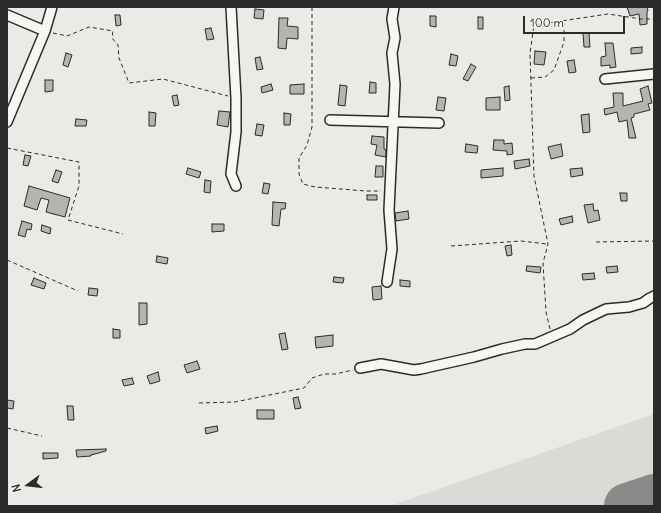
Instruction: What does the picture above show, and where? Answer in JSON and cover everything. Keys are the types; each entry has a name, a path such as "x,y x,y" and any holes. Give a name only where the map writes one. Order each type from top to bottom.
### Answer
{"street":[{"path":"7,122 45,31 52,7"},
{"path":"231,7 236,98 236,132 231,172 236,186"},
{"path":"387,282 392,249 389,191 395,84 392,53 395,38 392,19 394,7"},
{"path":"7,15 45,31"},
{"path":"605,79 654,74"},
{"path":"330,120 439,123"},
{"path":"360,368 381,364 414,370 525,344 535,344 570,329 583,320 606,309 629,307 643,303 654,296"}],"path":[{"path":"312,7 312,127 307,145 299,158 299,174 304,184 315,187 366,191 389,191"},
{"path":"552,337 546,312 543,263 548,244 534,176 530,53 534,25 608,14 641,19 654,19"},
{"path":"531,78 545,77 554,70 564,42 564,21"},
{"path":"45,31 67,36 89,27 113,31 112,38 118,45 119,58 129,84 163,78 236,98"},
{"path":"7,148 80,162 79,186 68,220 123,234"},
{"path":"451,246 521,241 548,244"},
{"path":"596,242 654,241"},
{"path":"7,260 78,291"},
{"path":"198,403 234,402 304,388 312,378 324,374 335,374 360,368"},
{"path":"7,428 42,436"}],"shaded area":[{"path":"654,414 654,506 390,506"}],"building":[{"path":"627,7 647,7 647,24 640,25 639,14 630,16"},
{"path":"255,9 264,10 263,19 254,18"},
{"path":"115,15 120,15 121,25 116,26"},
{"path":"430,16 436,16 436,27 430,26"},
{"path":"478,17 483,17 483,29 478,29"},
{"path":"279,18 288,18 287,26 298,27 298,39 287,38 286,49 278,48"},
{"path":"211,28 214,39 207,40 205,29"},
{"path":"583,33 589,33 590,47 584,47"},
{"path":"605,43 613,43 616,67 610,68 610,65 601,66 601,57 606,56"},
{"path":"642,47 642,53 631,54 631,48"},
{"path":"535,51 546,52 544,65 534,64"},
{"path":"66,53 72,55 68,67 63,65"},
{"path":"451,54 458,56 456,66 449,65"},
{"path":"260,57 263,69 257,70 255,58"},
{"path":"574,60 576,72 569,73 567,61"},
{"path":"471,64 476,67 468,81 463,79"},
{"path":"45,80 53,80 53,91 45,92"},
{"path":"370,82 376,83 376,93 369,93"},
{"path":"271,84 273,90 262,93 261,87"},
{"path":"304,84 304,94 290,94 290,85"},
{"path":"340,85 347,86 345,106 338,105"},
{"path":"509,86 510,100 505,101 504,87"},
{"path":"648,86 652,103 648,104 650,110 634,114 634,117 631,118 636,138 629,138 627,120 619,122 617,112 605,115 604,109 614,107 613,93 623,93 623,106 643,101 640,89"},
{"path":"177,95 179,105 174,106 172,96"},
{"path":"438,97 446,98 444,111 436,110"},
{"path":"500,97 500,110 486,110 486,98"},
{"path":"219,111 230,112 228,127 217,125"},
{"path":"149,112 156,113 155,126 149,126"},
{"path":"284,113 291,114 290,125 284,125"},
{"path":"589,114 590,132 583,133 581,115"},
{"path":"76,119 87,120 86,126 75,126"},
{"path":"257,124 264,125 262,136 255,135"},
{"path":"372,136 384,137 386,157 375,155 377,145 371,144"},
{"path":"494,140 504,140 504,144 512,143 513,154 507,155 507,151 493,150"},
{"path":"466,144 478,146 477,153 465,152"},
{"path":"561,144 563,156 551,159 548,147"},
{"path":"25,155 31,156 28,166 23,165"},
{"path":"529,159 530,166 515,169 514,161"},
{"path":"376,166 383,166 383,177 375,177"},
{"path":"188,168 201,172 199,178 186,174"},
{"path":"503,168 503,176 481,178 481,170"},
{"path":"582,168 583,175 571,177 570,169"},
{"path":"56,170 62,172 58,183 52,181"},
{"path":"205,180 211,181 210,193 204,192"},
{"path":"264,183 270,184 268,194 262,193"},
{"path":"29,186 70,198 65,217 46,212 49,200 41,198 37,210 24,206"},
{"path":"620,193 627,193 627,201 621,201"},
{"path":"367,195 377,195 377,200 367,200"},
{"path":"273,202 286,203 285,209 281,209 279,226 272,225"},
{"path":"593,204 594,211 598,210 600,220 588,223 584,205"},
{"path":"408,211 409,219 396,221 395,213"},
{"path":"572,216 573,222 561,225 559,219"},
{"path":"22,221 32,224 31,230 27,229 25,237 18,235"},
{"path":"212,224 224,224 224,231 212,232"},
{"path":"42,225 51,228 50,234 41,231"},
{"path":"511,245 512,255 507,256 505,246"},
{"path":"157,256 168,258 167,264 156,262"},
{"path":"527,266 541,267 540,273 526,271"},
{"path":"617,266 618,272 607,273 606,267"},
{"path":"594,273 595,279 583,280 582,274"},
{"path":"334,277 344,278 343,283 333,282"},
{"path":"34,278 46,283 44,289 31,285"},
{"path":"400,280 410,281 410,287 400,286"},
{"path":"381,286 382,299 373,300 372,287"},
{"path":"89,288 98,289 97,296 88,295"},
{"path":"139,303 147,303 147,324 139,325"},
{"path":"113,329 120,330 120,338 113,338"},
{"path":"285,333 288,349 282,350 279,334"},
{"path":"333,335 333,346 316,348 315,337"},
{"path":"197,361 200,369 187,373 184,365"},
{"path":"158,372 160,381 150,384 147,376"},
{"path":"132,378 134,384 124,386 122,380"},
{"path":"298,397 301,408 295,409 293,398"},
{"path":"7,400 14,401 13,409 7,408"},
{"path":"67,406 73,406 74,420 68,420"},
{"path":"257,410 274,410 274,419 257,419"},
{"path":"217,426 218,431 206,434 205,428"},
{"path":"106,449 106,451 91,456 77,457 76,450"},
{"path":"43,453 58,453 58,458 43,459"}],"runway":[{"path":"627,506 654,497"}]}
